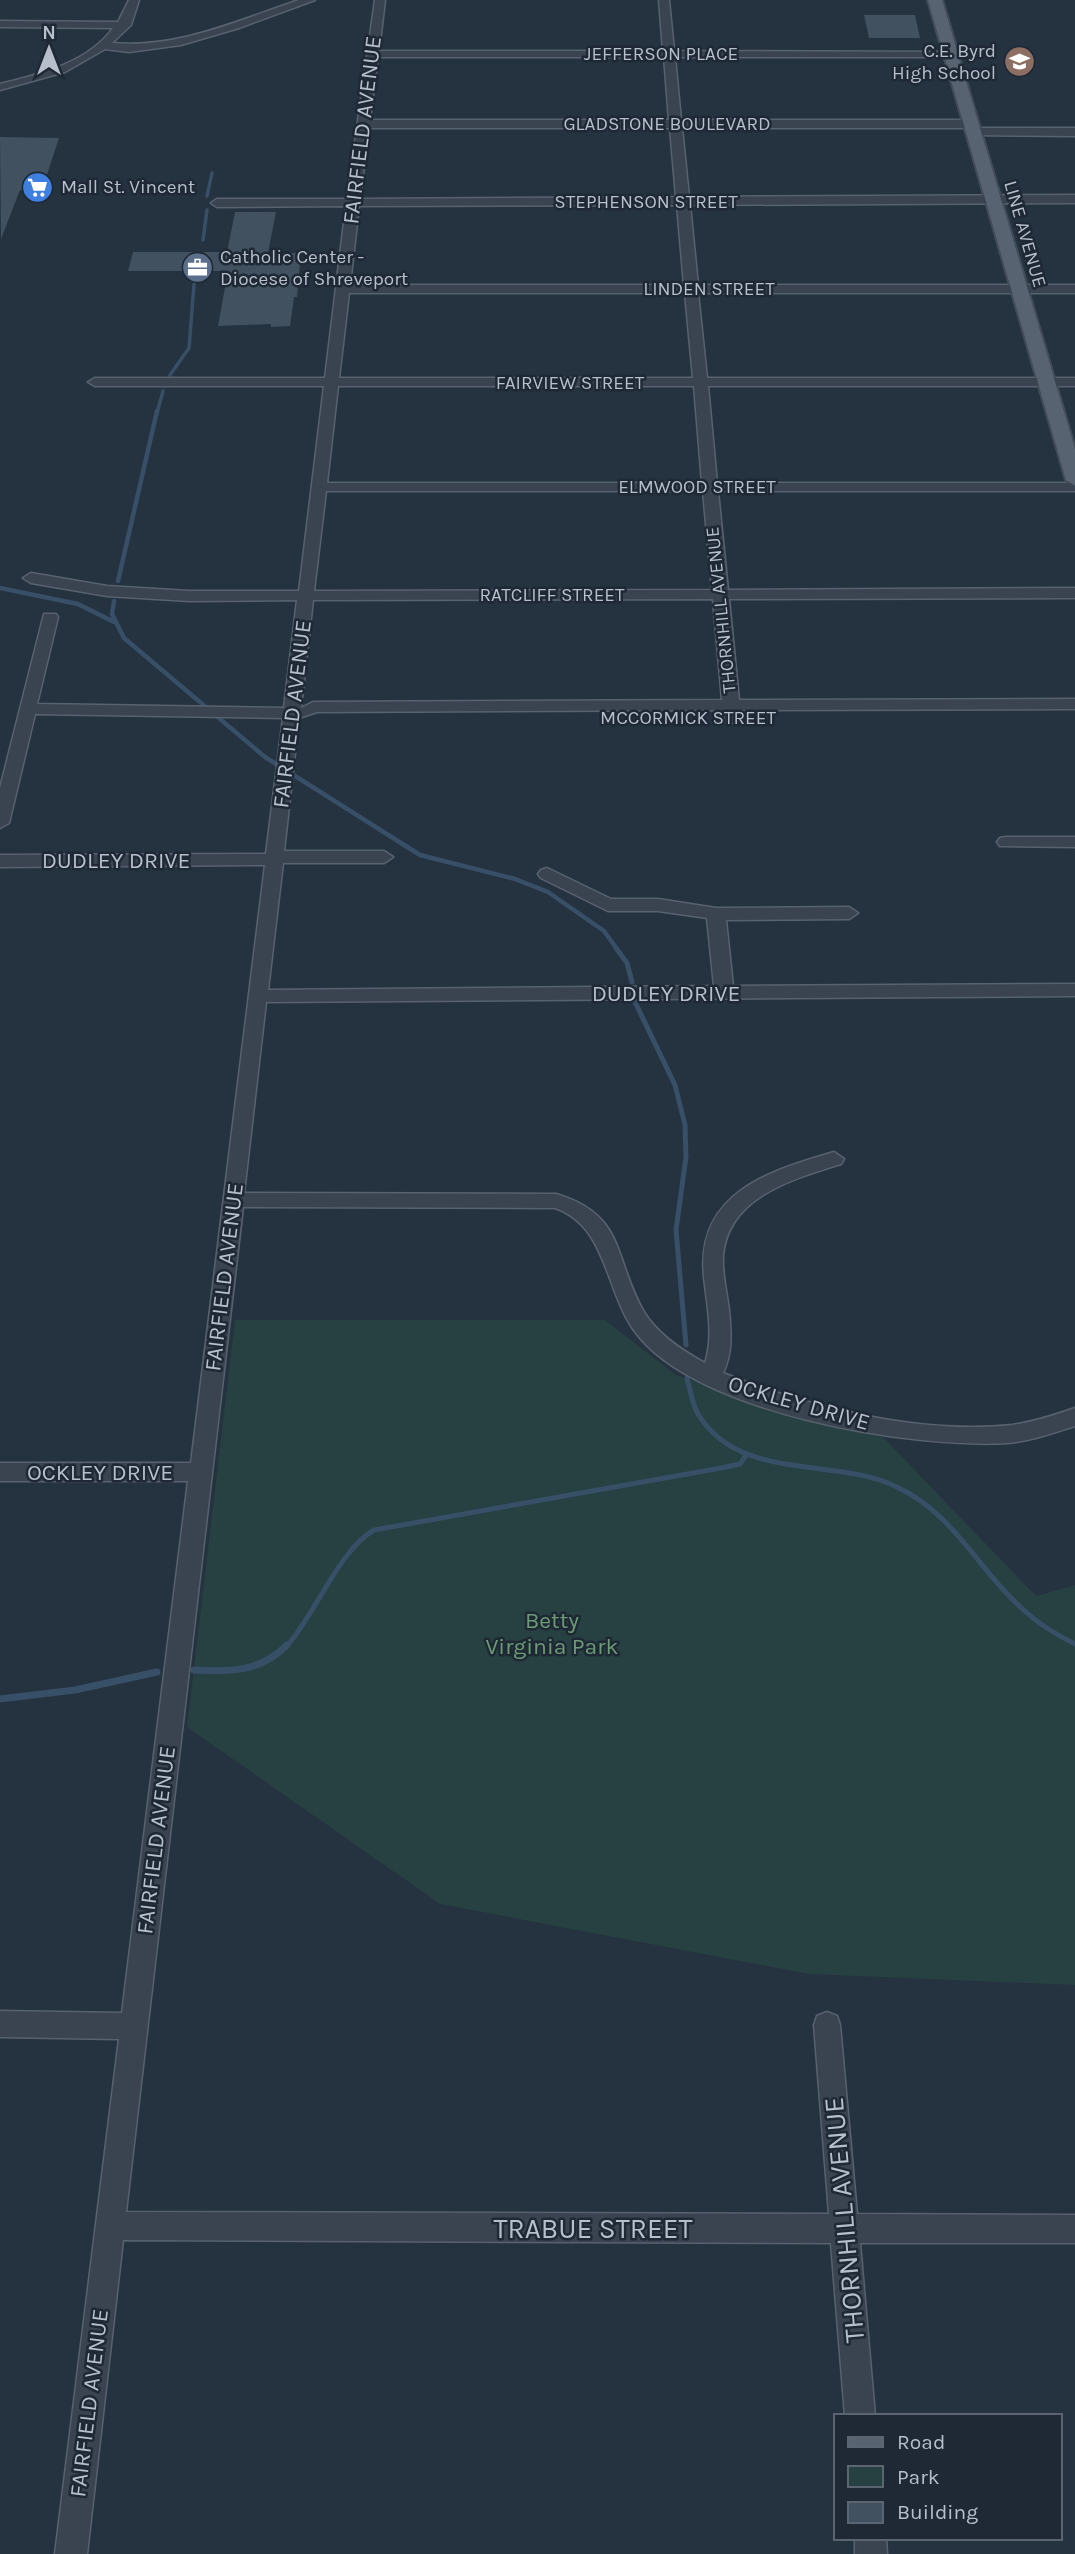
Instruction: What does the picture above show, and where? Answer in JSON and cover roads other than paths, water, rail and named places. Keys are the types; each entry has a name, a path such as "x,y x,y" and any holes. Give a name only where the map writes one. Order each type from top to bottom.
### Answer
{"main road":[{"name":"LINE AVENUE","path":"935,0 1075,480"}],"street":[{"path":"0,87 65,68 105,46 122,29 134,0"},
{"path":"105,46 128,50 160,47 310,0"},
{"name":"FAIRFIELD AVENUE","path":"71,2554 283,782 286,758 298,713 306,596 362,124 380,0"},
{"name":"THORNHILL AVENUE","path":"664,0 731,712"},
{"path":"0,24 122,29"},
{"path":"0,30 122,29"},
{"name":"JEFFERSON PLACE","path":"371,54 950,54"},
{"name":"GLADSTONE BOULEVARD","path":"362,124 677,124 1075,132"},
{"name":"STEPHENSON STREET","path":"217,202 1075,199"},
{"name":"LINDEN STREET","path":"343,289 1075,289"},
{"name":"FAIRVIEW STREET","path":"95,382 1075,382"},
{"name":"ELMWOOD STREET","path":"319,487 1075,487"},
{"name":"RATCLIFF STREET","path":"31,578 107,591 159,596 1075,593"},
{"path":"0,823 50,617"},
{"name":"MCCORMICK STREET","path":"27,713 148,718 165,713 298,713 311,719 506,713 937,711 1075,704"},
{"name":"MCCORMICK STREET","path":"937,711 1075,717"},
{"path":"1006,842 1075,842"},
{"name":"DUDLEY DRIVE","path":"0,861 384,857"},
{"path":"547,874 608,905 658,905 716,914 849,913"},
{"path":"716,914 724,993"},
{"name":"DUDLEY DRIVE","path":"257,996 1075,990"},
{"path":"709,1377 721,1352 713,1256 722,1224 735,1206 753,1190 775,1178 834,1159"},
{"name":"OCKLEY DRIVE","path":"233,1200 537,1201 574,1207 588,1215 597,1226 626,1300 639,1322 666,1349 709,1377 738,1390 891,1428 942,1434 1010,1434 1075,1417"},
{"name":"OCKLEY DRIVE","path":"0,1472 201,1472"},
{"path":"0,2024 134,2026"},
{"name":"THORNHILL AVENUE","path":"827,2025 860,2414"},
{"name":"TRABUE STREET","path":"110,2226 1075,2229"}],"waterway":[{"path":"207,196 212,173"},
{"path":"203,240 207,210"},
{"path":"170,375 189,348 195,272"},
{"path":"157,413 163,391"},
{"path":"118,581 157,411"},
{"path":"0,588 78,604 114,622"},
{"path":"114,601 112,614 124,638 265,757 420,855 515,879 548,892 604,931 617,949"},
{"path":"616,948 627,963 632,982"},
{"path":"634,1000 675,1085 685,1125 686,1157 676,1230 686,1345"},
{"path":"687,1378 696,1410 716,1436 738,1450 763,1459 872,1478 917,1498 951,1528 1026,1612 1049,1630 1075,1644"},
{"path":"286,1647 349,1552 374,1530 721,1468 740,1464 747,1454"},
{"path":"194,1670 244,1668 266,1661 287,1645"},
{"path":"0,1699 75,1690 157,1672"}],"place":[{"name":"C.E. Byrd High School","path":"1019,62"},
{"name":"Mall St. Vincent","path":"38,187"},
{"name":"Catholic Center - Diocese of Shreveport","path":"197,268"}],"park label":[{"name":"Betty Virginia Park","path":"552,1633"}]}
